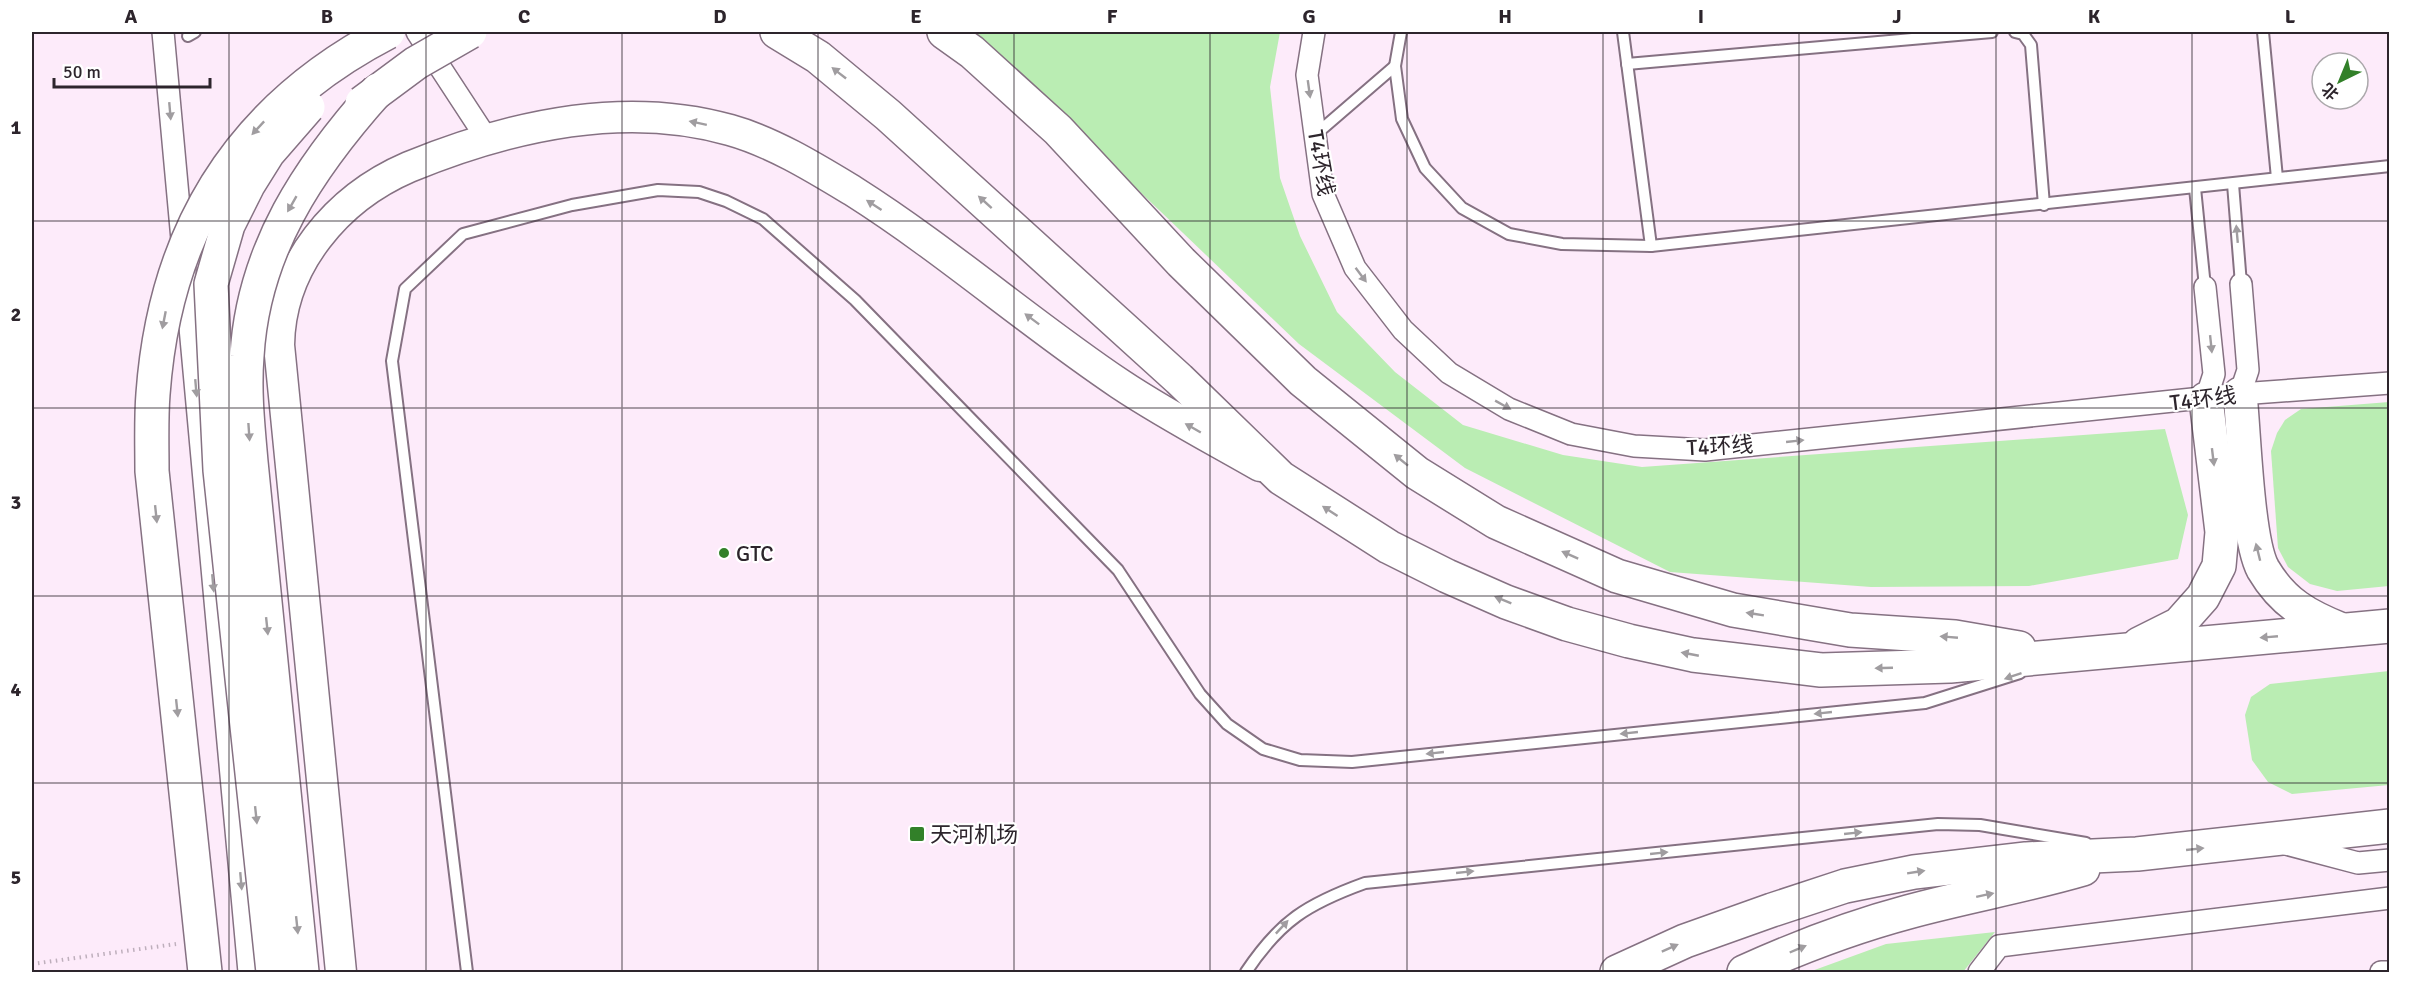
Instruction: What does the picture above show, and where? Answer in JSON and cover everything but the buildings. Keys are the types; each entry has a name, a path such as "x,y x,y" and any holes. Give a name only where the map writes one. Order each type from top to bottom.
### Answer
{"main road":[{"path":"205,972 152,471 153,394 161,338 180,260 208,198 230,164 252,135 299,89 336,61 388,32"},
{"path":"212,333 226,274 253,218 271,190 317,140 378,90 416,63 470,32"},
{"path":"777,32 818,57 855,86 1029,241 1281,478"},
{"path":"944,32 972,52 1058,130 1181,262 1303,381 1417,473 1496,522 1617,576 1733,610 1850,630 1955,637 2068,657"},
{"path":"273,972 220,470 211,284 228,225 248,185 291,124 326,89 420,34"},
{"path":"302,972 251,462 246,393 247,356 257,287 282,222 320,160 378,90"},
{"path":"341,972 279,345 279,319 286,291 296,268 332,222 349,205 397,172 446,152 487,139 564,123 638,117 687,121 732,131 779,150 827,175 880,208 1120,384 1281,478 1343,519 1447,576 1547,616 1629,641 1703,656 1821,670 1950,666 2068,657 2390,626"},
{"path":"2240,394 2253,530 2262,567 2284,596 2308,617 2343,630"},
{"path":"2127,651 2179,624 2203,597 2219,566 2222,532 2206,399"},
{"path":"1617,972 1685,941 1845,886 1914,872 2015,860 2137,854 2390,826"},
{"path":"1744,972 1803,946 1909,912 2002,891 2137,854"}],"street":[{"path":"163,32 249,972"},
{"name":"T4环线","path":"1314,32 1306,75 1323,194 1355,268 1403,330 1449,373 1509,409 1570,434 1634,446 1705,450 2240,394 2390,383"},
{"path":"420,34 487,139"},
{"path":"2240,394 2248,370 2241,284"},
{"path":"2205,287 2214,374 2206,399"},
{"path":"2271,840 2358,863 2390,860"},
{"path":"1979,972 1998,946 2390,898"},
{"path":"2381,972 2390,972"}],"lane":[{"path":"1401,32 1395,66 1402,119 1425,168 1462,208 1509,234 1562,244 1651,246 2390,166"},
{"path":"1623,32 1651,246"},
{"path":"1627,64 1992,32"},
{"path":"2015,32 2023,34 2031,45 2044,205"},
{"path":"2263,32 2277,178"},
{"path":"1315,135 1395,66"},
{"path":"2233,184 2241,284"},
{"path":"2194,188 2205,287"},
{"path":"467,972 392,361 405,289 463,234 572,205 658,190 699,192 726,201 763,219 855,300 1118,570 1200,694 1227,724 1263,749 1300,760 1352,762 1925,703 2068,657"},
{"path":"1246,972 1289,919 1325,897 1365,883 1938,824 1980,825 2029,831 2137,854"}],"path":[{"path":"32,964 176,944"}],"green space":[{"path":"973,32 1280,32 1270,87 1280,178 1300,236 1337,312 1395,372 1463,425 1563,455 1642,467 2165,429 2188,515 2178,559 2029,586 1871,587 1670,572 1465,468 1299,344"},
{"path":"2389,402 2389,586 2337,591 2310,584 2288,567 2278,548 2271,451 2277,433 2285,420 2301,409"},
{"path":"2389,671 2389,785 2292,794 2268,782 2252,760 2245,715 2251,697 2270,684"},
{"path":"1995,932 1963,972 1809,972 1886,944"}],"place":[{"name":"GTC","path":"724,553"},
{"name":"天河机场","path":"917,834"}]}
